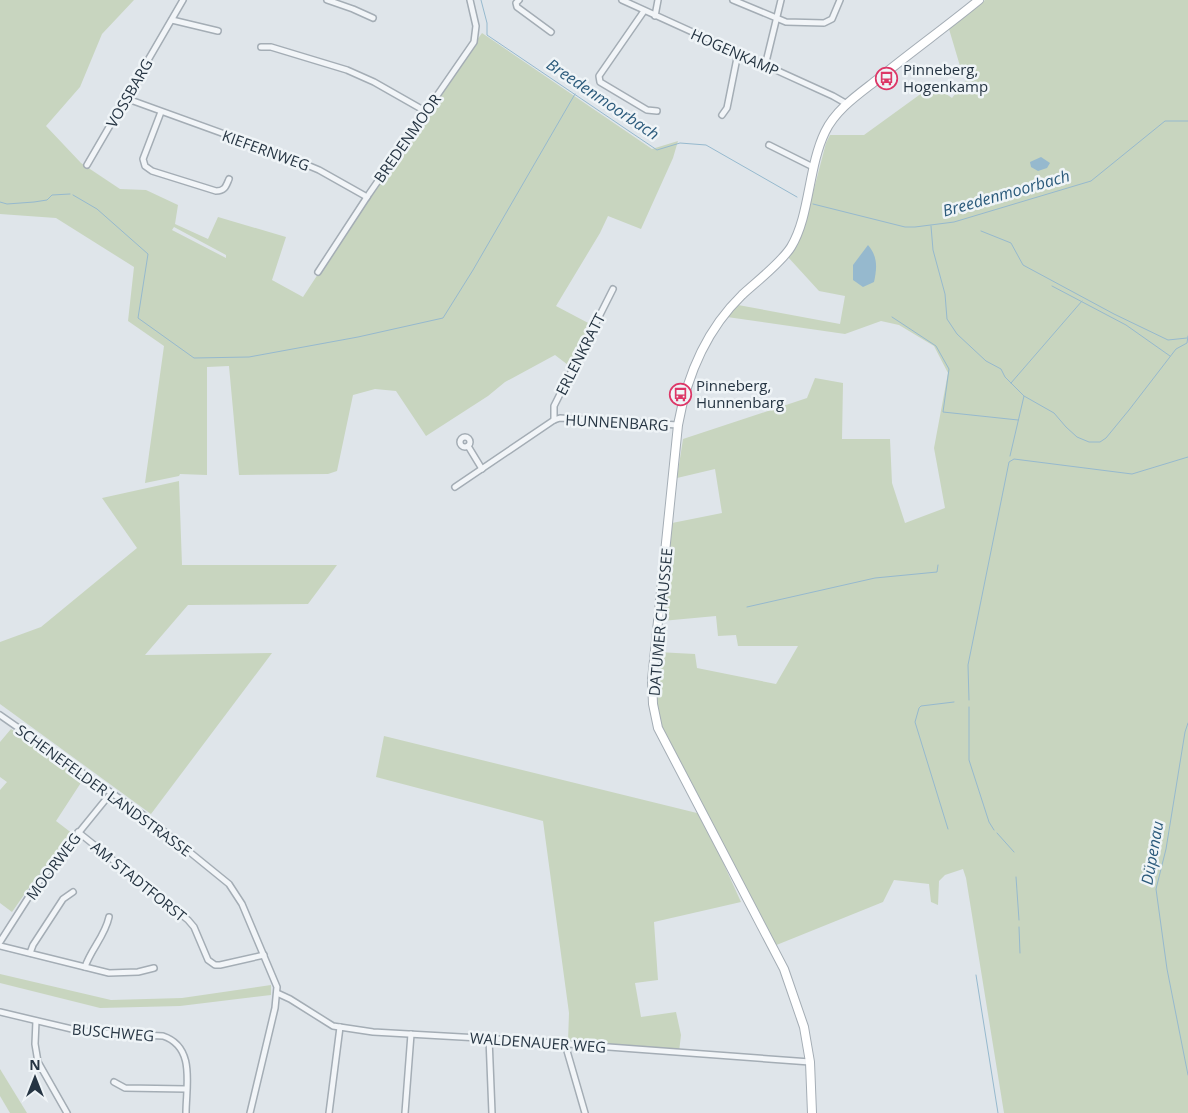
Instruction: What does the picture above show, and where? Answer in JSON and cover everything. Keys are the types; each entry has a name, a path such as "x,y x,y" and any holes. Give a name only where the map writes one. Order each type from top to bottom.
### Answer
{"street":[{"name":"VOSSBARG","path":"87,165 183,0"},
{"path":"329,0 373,18"},
{"name":"BREDENMOOR","path":"318,272 425,111 474,42 476,26 470,0"},
{"path":"519,0 516,3 517,8 550,32"},
{"name":"HOGENKAMP","path":"622,0 847,104"},
{"path":"655,16 658,0"},
{"path":"733,0 786,22 829,22 835,15 840,0"},
{"path":"765,66 780,0"},
{"name":"DATUMER CHAUSSEE","path":"812,1113 810,1062 804,1027 784,969 658,728 653,704 652,680 678,425 694,368 712,330 731,306 790,248 799,229 813,167 824,133 836,115 847,104 980,0"},
{"path":"644,11 599,76 600,82 647,110 657,111"},
{"path":"172,20 218,31"},
{"path":"261,47 271,47 347,70 374,82 425,111"},
{"path":"722,114 727,108 738,53"},
{"name":"KIEFERNWEG","path":"125,98 303,163 367,197"},
{"path":"161,112 143,159 145,166 152,171 216,191 226,188 229,179"},
{"path":"769,146 813,167"},
{"name":"ERLENKRATT","path":"554,420 554,406 613,289"},
{"name":"HUNNENBARG","path":"455,486 554,420 560,418 678,425"},
{"path":"468,446 482,469"},
{"name":"SCHENEFELDER LANDSTRASSE","path":"0,715 149,819 229,884 242,904 276,983 277,993 250,1113"},
{"name":"MOORWEG","path":"0,944 37,884 111,793"},
{"name":"AM STADTFORST","path":"78,832 188,920 194,927 210,963 220,965 264,955"},
{"path":"30,953 62,899 73,892"},
{"path":"85,967 88,958 107,928 109,917"},
{"path":"0,944 116,974 154,968"},
{"name":"WALDENAUER WEG","path":"277,993 290,998 333,1026 372,1032 489,1038 810,1062"},
{"name":"BUSCHWEG","path":"0,1012 99,1034 157,1035 169,1038 180,1047 186,1058 186,1113"},
{"path":"36,1021 35,1044 38,1062 67,1113"},
{"path":"329,1113 340,1027"},
{"path":"405,1113 411,1034"},
{"path":"489,1038 492,1113"},
{"path":"565,1044 585,1113"},
{"path":"114,1082 126,1088 186,1090"}],"green space":[{"path":"0,0 134,0 102,34 80,87 46,126 81,163 120,189 146,190 178,205 175,224 208,239 218,217 286,237 272,280 303,297 388,167 482,33 652,149 678,141 673,158 641,229 608,216 600,233 556,306 592,325 568,365 555,355 505,382 488,396 426,436 396,391 375,389 353,395 337,471 328,474 239,475 229,366 207,367 207,475 180,474 179,476 145,483 164,346 128,321 134,267 56,218 0,214","holes":["174,227 226,255 226,258 172,230"]},
{"path":"985,0 1188,0 1188,1113 1004,1113 963,869 945,875 939,881 938,905 931,902 929,884 894,880 883,902 774,946 659,728 653,679 657,652 695,654 697,668 776,684 798,646 738,646 736,635 718,636 716,616 662,621 672,523 722,513 715,469 677,478 683,439 807,398 815,378 843,383 842,439 890,439 892,483 905,523 945,508 934,448 948,373 934,346 899,325 881,321 845,334 727,317 738,305 840,324 845,296 819,291 787,256 794,249 803,231 826,143 830,135 864,135 933,85 952,98 971,74 960,66 949,29"},
{"path":"179,481 182,565 337,565 308,604 188,605 145,655 272,653 151,814 0,704 0,642 41,627 137,548 102,498"},
{"path":"11,729 84,778 56,821 73,834 33,882 12,912 0,903 0,790 7,782 0,777 0,742"},
{"path":"384,736 701,814 741,902 654,922 658,980 635,983 641,1017 676,1012 681,1035 679,1052 568,1042 569,1013 543,821 376,777"},
{"path":"0,974 111,1000 182,998 271,985 271,995 180,1006 100,1008 0,983"},
{"path":"0,1069 27,1113 10,1113 0,1096"}],"water":[{"path":"1041,157 1050,163 1047,168 1038,171 1031,167 1030,162"},
{"path":"868,245 874,254 876,272 874,282 863,287 853,280 853,265"}],"waterway":[{"name":"Breedenmoorbach","path":"481,0 487,23 487,35 657,150 680,143 706,145 797,197"},
{"path":"73,195 97,209 148,254 138,318 194,358 249,357 358,337 443,318 575,94"},
{"name":"Breedenmoorbach","path":"813,204 905,227 954,222 1091,181 1165,121 1188,121"},
{"path":"0,202 7,204 34,202 47,200 52,195 70,194"},
{"path":"931,226 933,250 945,294 947,319 957,334 986,361 1001,369 1005,377 1024,396 1010,456"},
{"path":"981,231 1011,243 1023,265 1114,314 1168,340 1187,338"},
{"path":"1052,286 1126,325 1170,356"},
{"path":"1011,383 1082,301"},
{"path":"892,317 936,346 949,369 943,412 1018,420"},
{"path":"1024,396 1054,413 1077,437 1089,442 1100,442 1106,438 1129,410 1176,349 1187,343 1188,336"},
{"path":"969,700 968,665 1009,462 1014,459 1132,474 1188,457"},
{"path":"747,607 875,578 937,572 938,565"},
{"path":"948,829 915,722 921,706 954,702"},
{"path":"969,707 969,760 989,822 994,830"},
{"name":"Düpenau","path":"1188,723 1166,849 1156,889 1167,969 1188,1075"},
{"path":"997,833 1014,852"},
{"path":"1016,877 1019,920"},
{"path":"1019,927 1020,953"},
{"path":"976,975 998,1113"}],"place":[{"name":"Pinneberg, Hogenkamp","path":"887,78"},
{"name":"Pinneberg, Hunnenbarg","path":"680,394"}]}
